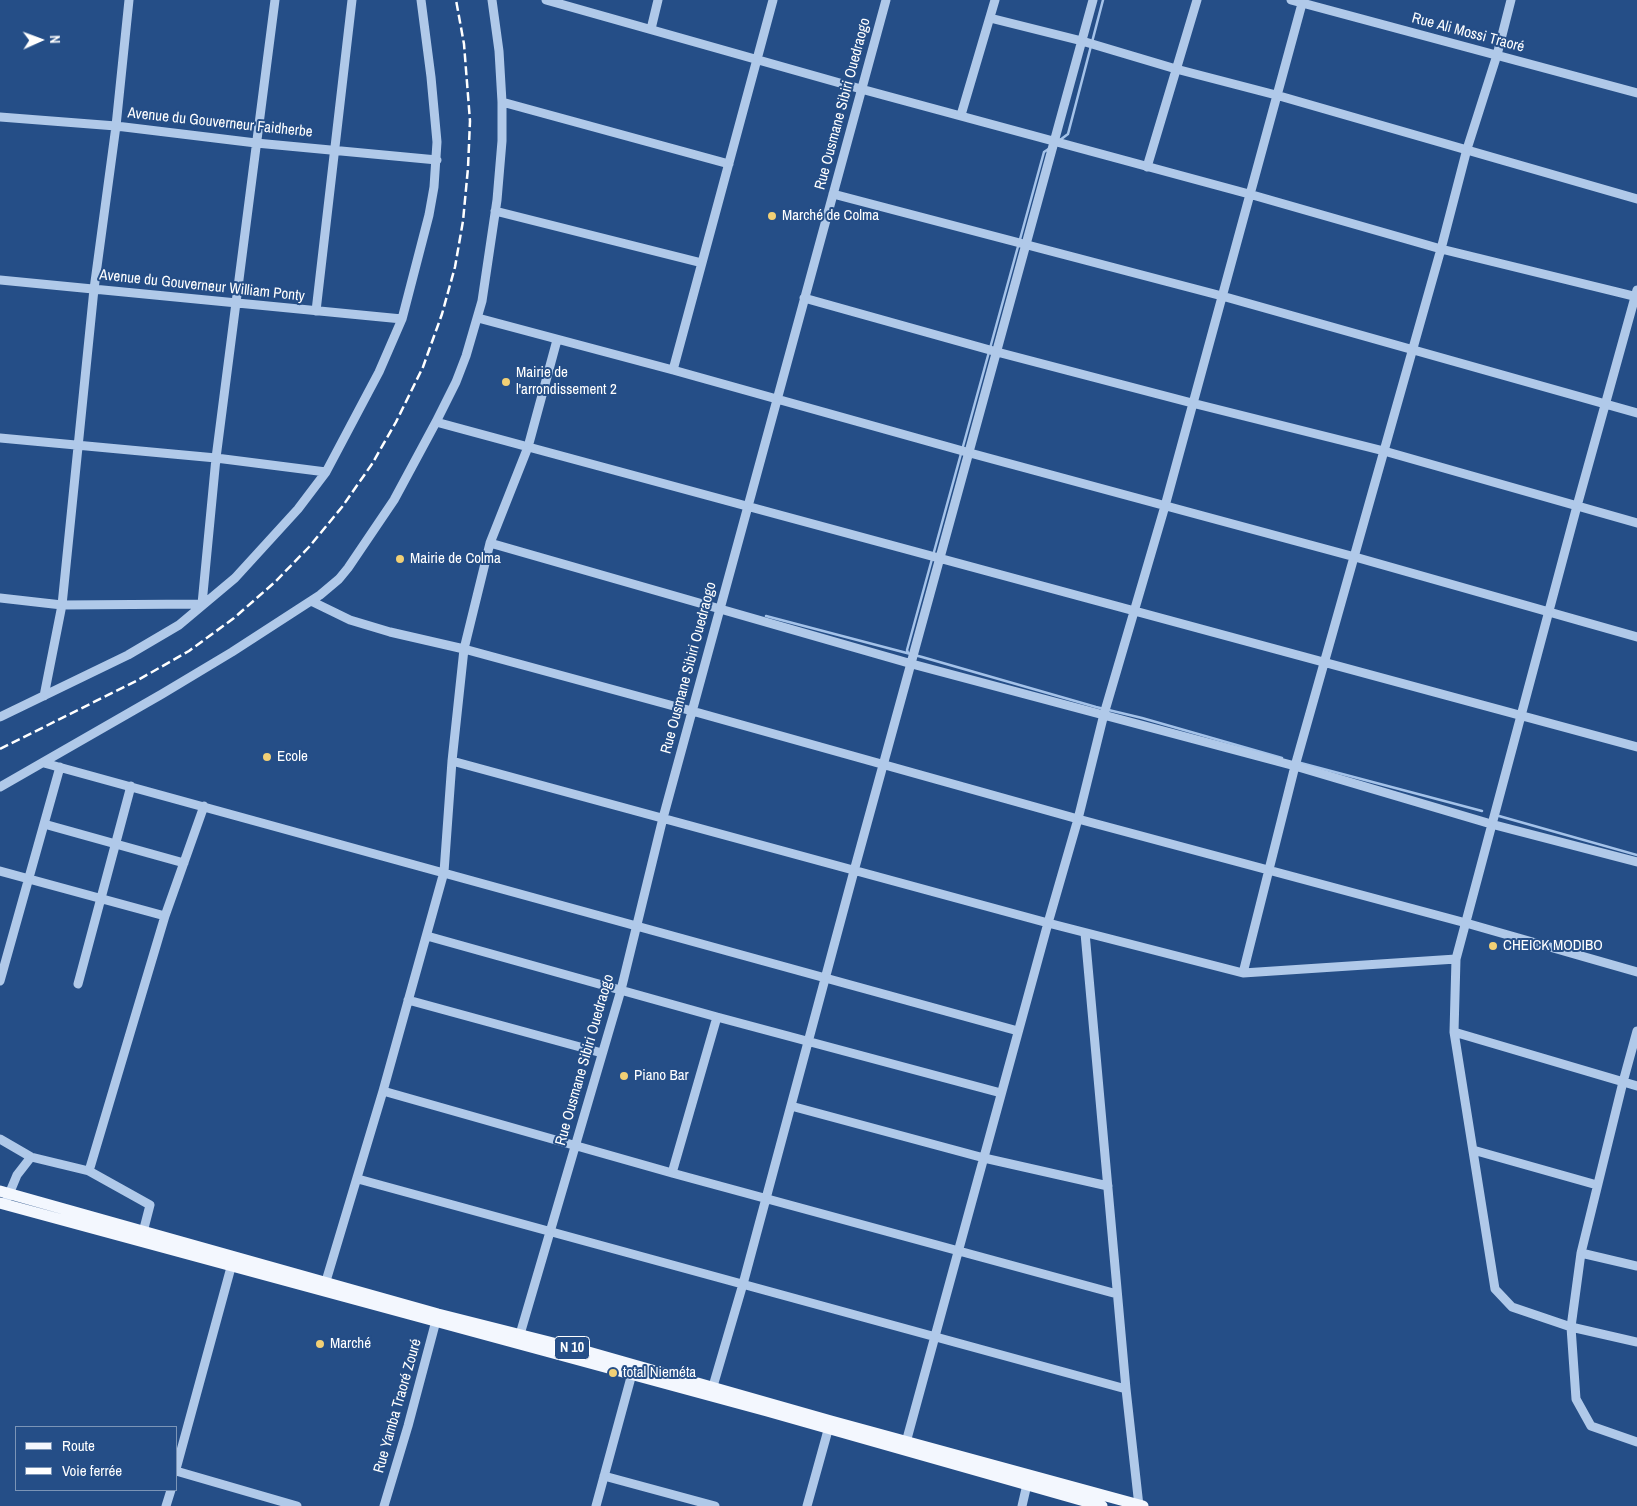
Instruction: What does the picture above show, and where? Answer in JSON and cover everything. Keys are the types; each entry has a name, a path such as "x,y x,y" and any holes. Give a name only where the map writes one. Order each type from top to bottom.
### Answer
{"main road":[{"name":"N 10","path":"4,1192 142,1236 437,1318 712,1391 1028,1480 1140,1506"},
{"name":"N 10","path":"3,1204 142,1236"},
{"name":"N 10","path":"233,1261 326,1281 437,1318"},
{"name":"N 10","path":"1028,1480 1102,1506"}],"street":[{"path":"44,696 62,605 94,289 116,126 129,0"},
{"path":"202,604 216,458 275,0"},
{"path":"316,311 352,0"},
{"path":"0,717 137,650 179,625 235,578 298,509 326,472 379,372 402,319 429,215 437,160 430,70 421,0"},
{"path":"0,787 224,657 311,601 339,579 363,548 394,500 456,382 478,318 486,281 500,169 502,102 499,51 492,0"},
{"path":"546,0 861,89 1250,194 1441,249 1636,295 1576,506 1456,959 1454,1032 1496,1289 1512,1307 1571,1327 1637,1342"},
{"path":"651,29 658,0"},
{"path":"673,370 773,0"},
{"name":"Rue Ousmane Sibiri Ouedraogo","path":"518,1339 621,990 663,818 886,0"},
{"path":"961,115 995,0"},
{"path":"712,1391 767,1198 790,1106 1093,0"},
{"path":"1147,167 1197,0"},
{"name":"Rue Ali Mossi Traoré","path":"1291,0 1637,93"},
{"path":"1243,973 1295,766 1441,249 1467,149 1511,0"},
{"path":"905,1446 1078,819 1104,714 1165,506 1302,2"},
{"path":"990,18 1276,95 1637,199"},
{"path":"502,102 728,164"},
{"name":"Avenue du Gouverneur Faidherbe","path":"0,117 116,126 437,160"},
{"path":"833,194 1222,296 1637,413"},
{"path":"495,211 702,263"},
{"name":"Avenue du Gouverneur William Ponty","path":"0,280 402,319"},
{"path":"804,298 1192,404 1384,451 1637,523"},
{"path":"478,318 1355,557 1637,637"},
{"path":"326,1281 358,1179 444,872 452,761 464,649 490,543 528,447 558,340"},
{"path":"436,422 1637,747"},
{"path":"0,438 216,458 326,472"},
{"path":"490,543 912,664 1295,766 1491,824 1637,862"},
{"path":"0,598 62,605 202,604"},
{"path":"311,601 350,620 390,632 464,649 692,710 1078,819 1466,922 1637,972"},
{"path":"452,761 1085,933 1243,973 1456,959"},
{"path":"44,763 1018,1031"},
{"path":"0,978 60,767"},
{"path":"78,984 131,786"},
{"path":"89,1171 165,916 204,806"},
{"path":"44,824 184,863"},
{"path":"0,870 165,916"},
{"path":"1085,933 1126,1389 1140,1506"},
{"path":"427,936 717,1017 1001,1093"},
{"path":"408,1000 602,1053"},
{"path":"672,1173 717,1017"},
{"path":"1637,1031 1581,1253 1571,1327 1576,1399 1591,1426 1637,1442"},
{"path":"1454,1032 1637,1086"},
{"path":"383,1091 672,1173 1117,1294"},
{"path":"790,1106 984,1158 1108,1186"},
{"path":"0,1139 31,1157 89,1171 150,1205 142,1236"},
{"path":"1473,1150 1597,1185"},
{"path":"3,1204 4,1192 31,1157"},
{"path":"358,1179 1126,1389"},
{"path":"1581,1253 1637,1266"},
{"path":"178,1463 233,1261"},
{"name":"Rue Yamba Traoré Zouré","path":"384,1506 437,1318"},
{"path":"596,1506 633,1370"},
{"path":"807,1506 830,1425"},
{"path":"178,1471 297,1506"},
{"path":"604,1476 715,1506"},
{"path":"1022,1506 1028,1480"},
{"path":"166,1506 171,1491"}],"waterway":[{"path":"1060,140 1068,134 1103,0"},
{"path":"908,653 907,650 1044,152 1050,148"},
{"path":"766,616 922,657 1282,758"},
{"path":"1297,762 1482,811"},
{"path":"1499,816 1637,855"}],"railway":[{"path":"0,749 138,680 189,651 234,618 275,582 309,547 342,507 372,464 396,422 423,367 442,314 455,267 463,221 470,121 464,44 456,0"}],"place":[{"name":"Marché de Colma","path":"772,216"},
{"name":"Mairie de l'arrondissement 2","path":"506,382"},
{"name":"Mairie de Colma","path":"400,559"},
{"name":"Ecole","path":"267,757"},
{"name":"CHEICK MODIBO","path":"1493,946"},
{"name":"Piano Bar","path":"624,1076"},
{"name":"Marché","path":"320,1344"},
{"name":"total Nieméta","path":"613,1373"}]}
